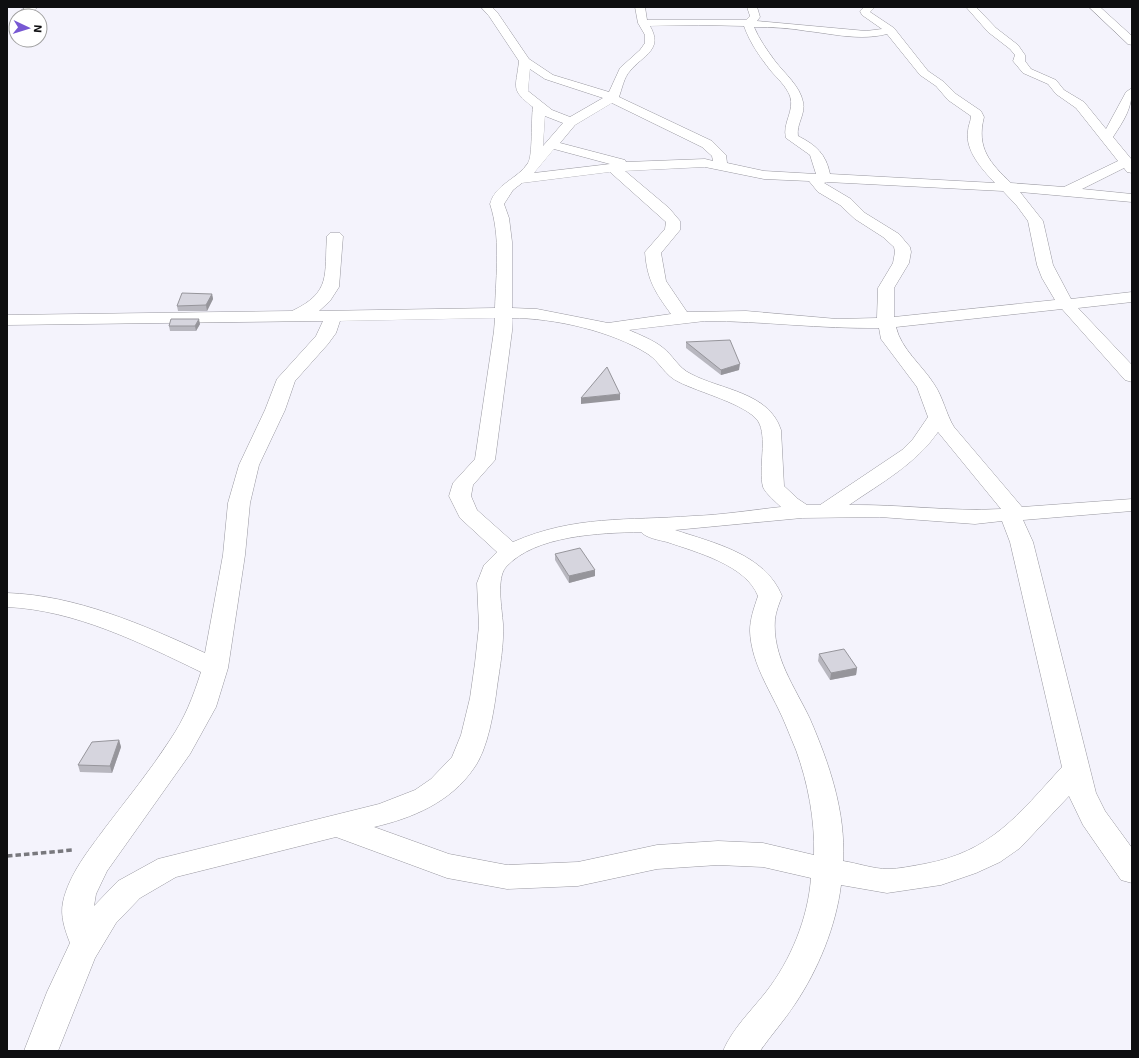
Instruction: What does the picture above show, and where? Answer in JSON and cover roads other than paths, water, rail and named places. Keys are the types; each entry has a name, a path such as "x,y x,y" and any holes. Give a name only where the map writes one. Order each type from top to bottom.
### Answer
{"street":[{"path":"486,7 493,14 525,62 549,77 612,98 712,147 719,155 720,164"},
{"path":"510,552 468,513 460,496 463,483 485,460 503,331 504,234 502,218 497,204 504,192 521,179 536,164 571,122 612,98 624,70 644,52 650,42 650,35 643,23 640,7"},
{"path":"748,24 755,17 752,7"},
{"path":"870,7 865,10 866,13 890,30 920,70 940,84 952,98 977,114 978,117 973,130 975,146 987,166 1023,203 1039,228 1043,260 1055,289 1066,305 1132,376"},
{"path":"971,7 987,25 1014,47 1020,55 1018,61 1024,68 1052,82 1060,92 1076,101 1130,165 1067,191"},
{"path":"1094,7 1132,42"},
{"path":"643,23 685,22 802,26 858,34 880,34 890,30"},
{"path":"748,24 761,51 796,95 798,103 798,116 790,130 790,134 792,138 817,153 820,161 819,179 822,189 846,202 870,223 894,238 902,248 902,258 886,288 888,331 895,347 910,362 926,386 938,417 946,430 1012,513 1023,546 1025,562 1072,750 1075,771 1082,793 1093,817 1132,870"},
{"path":"525,62 522,90 539,108 571,122"},
{"path":"1107,137 1122,113 1124,106 1132,92"},
{"path":"536,164 539,108"},
{"path":"553,145 631,166"},
{"path":"521,179 631,166 697,162 720,164 764,175 1067,191 1132,198"},
{"path":"613,168 673,220 672,230 653,252 654,264 656,279 659,286 682,317"},
{"path":"293,317 315,307 329,291 333,280 335,236"},
{"path":"608,328 682,317 732,316 816,323 887,323 1132,297"},
{"path":"7,320 526,313 608,328 630,336 656,351 672,370 684,378 749,404 758,410 770,423 774,487 790,504 814,512 909,454 920,443 938,417"},
{"path":"87,945 79,927 77,913 79,898 86,880 107,847 192,727 203,707 214,668 234,554 239,503 249,465 275,410 286,379 322,340 333,316"},
{"path":"41,1051 68,983 87,945 106,913 118,899 147,877 169,867 192,860 384,814 425,798 441,786 464,762 474,735 483,698 488,663 491,626 489,583 491,574 496,565 510,552 537,540 571,530 601,526 694,523 742,517 814,512 880,511 958,517 1069,510 1130,504"},
{"path":"642,525 735,561 748,568 766,586 770,596 763,619 765,646 776,682 801,730 815,766 824,804 830,845 824,902 816,931 803,960 777,1003 740,1051"},
{"path":"7,594 18,601 108,622 172,648 214,668"},
{"path":"336,825 447,866 507,877 578,874 657,857 718,853 763,855 828,870 887,881 941,873 965,865 990,854 1010,840 1075,771"}]}
